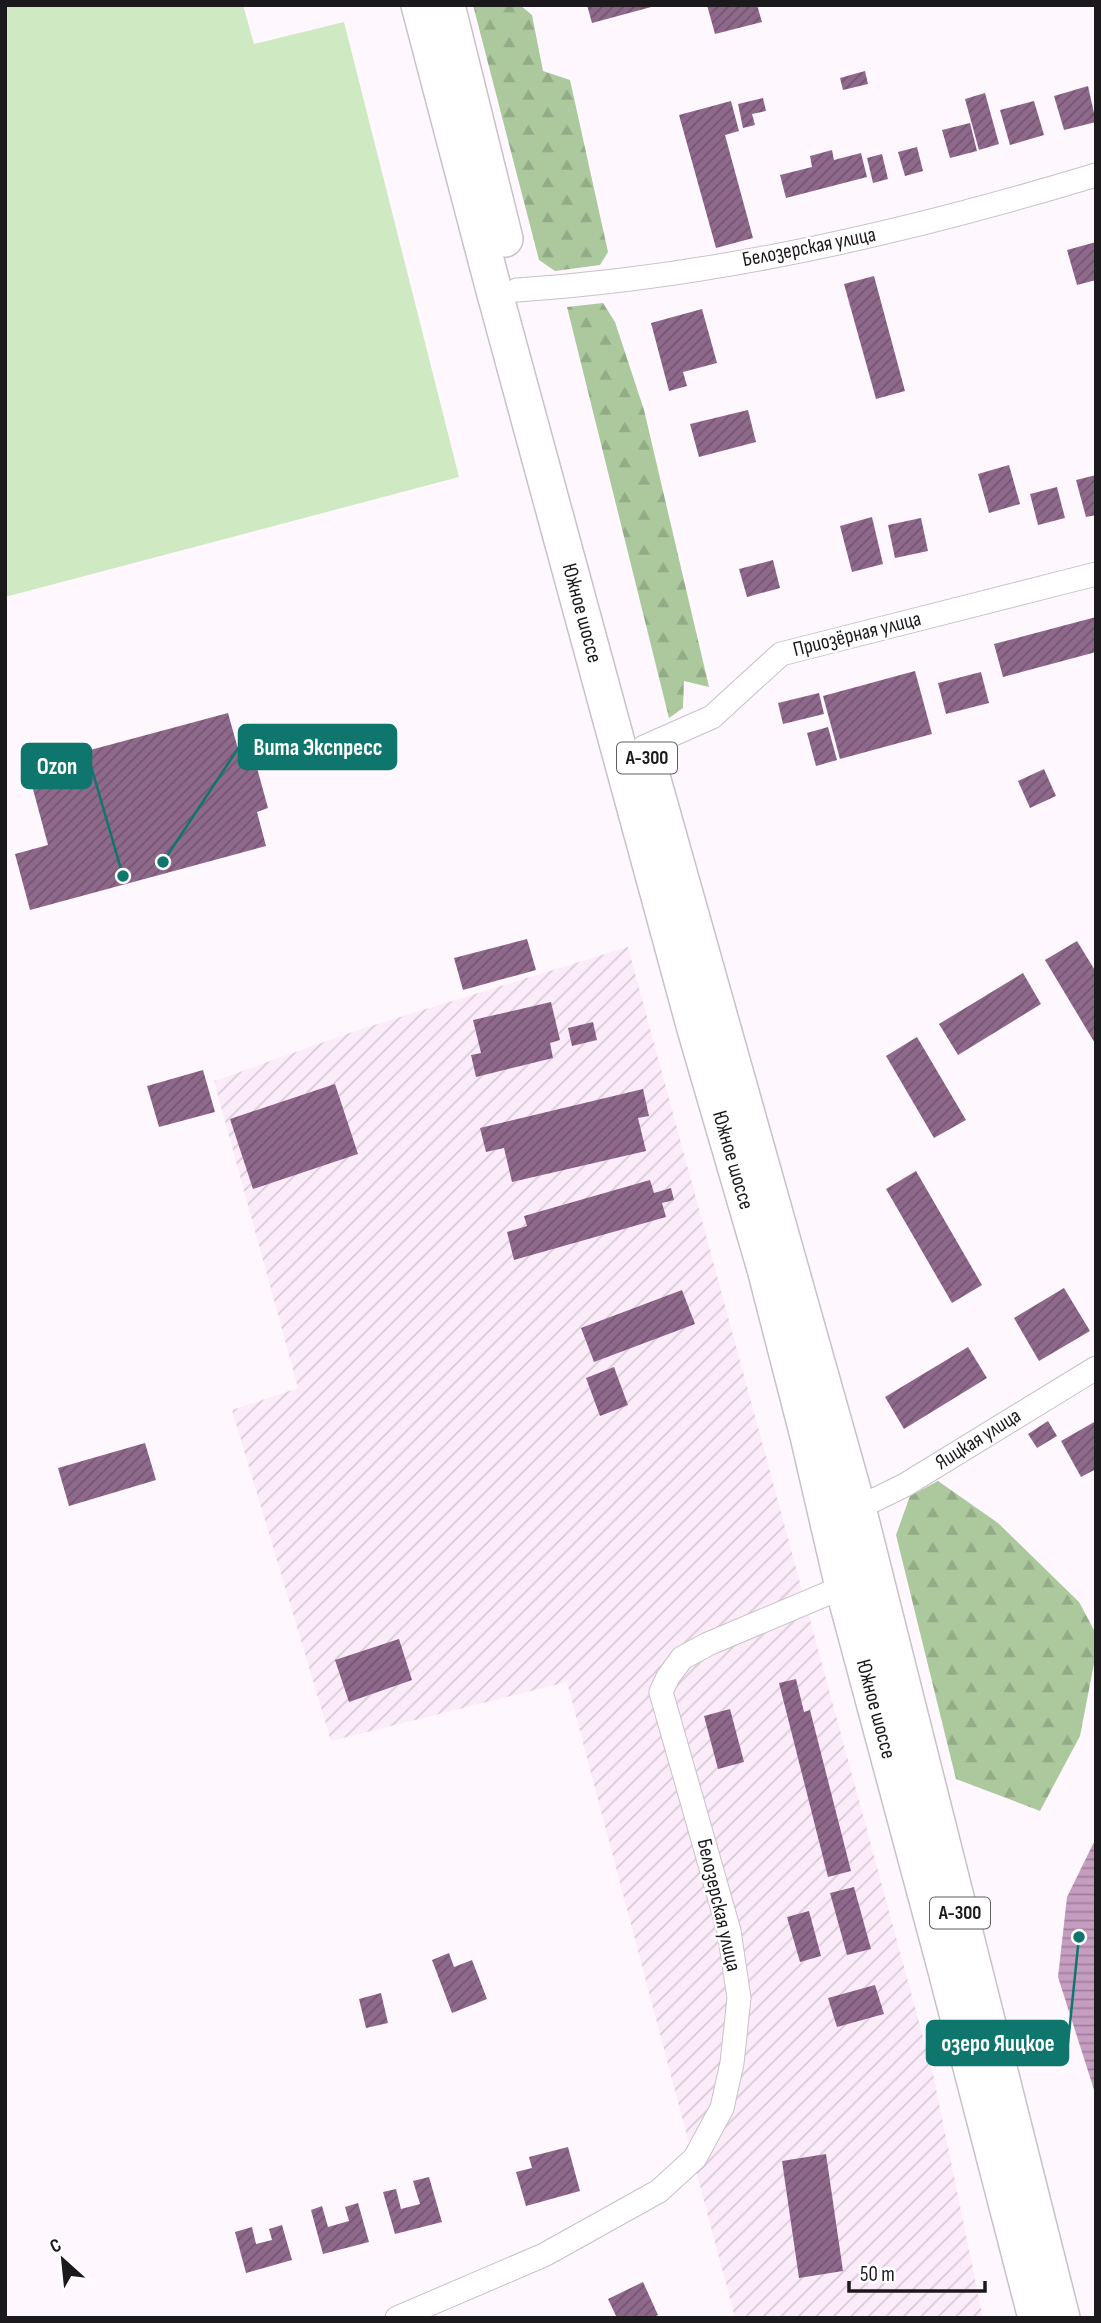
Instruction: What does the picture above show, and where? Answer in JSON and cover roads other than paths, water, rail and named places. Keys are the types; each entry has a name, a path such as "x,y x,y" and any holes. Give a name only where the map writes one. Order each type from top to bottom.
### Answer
{"main road":[{"name":"Южное шоссе","path":"419,5 492,284 695,1029 765,1269 805,1423 843,1587 1036,2318"},
{"name":"Южное шоссе","path":"447,5 517,290 858,1508 1062,2318"}],"street":[{"name":"Белозерская улица","path":"517,290 619,280 820,248 1026,196 1096,175"},
{"name":"Приозёрная улица","path":"644,747 712,717 781,654 1096,574"},
{"name":"Яицкая улица","path":"858,1508 905,1485 1096,1368"},
{"name":"Белозерская улица","path":"397,2318 544,2255 659,2191 695,2158 722,2108 732,2063 739,1998 729,1931 662,1692 668,1677 682,1658 708,1644 843,1587"}],"place":[{"name":"Вита Экспресс","path":"163,862"},
{"name":"Ozon","path":"123,876"},
{"name":"озеро Яицкое","path":"1079,1937"}]}
